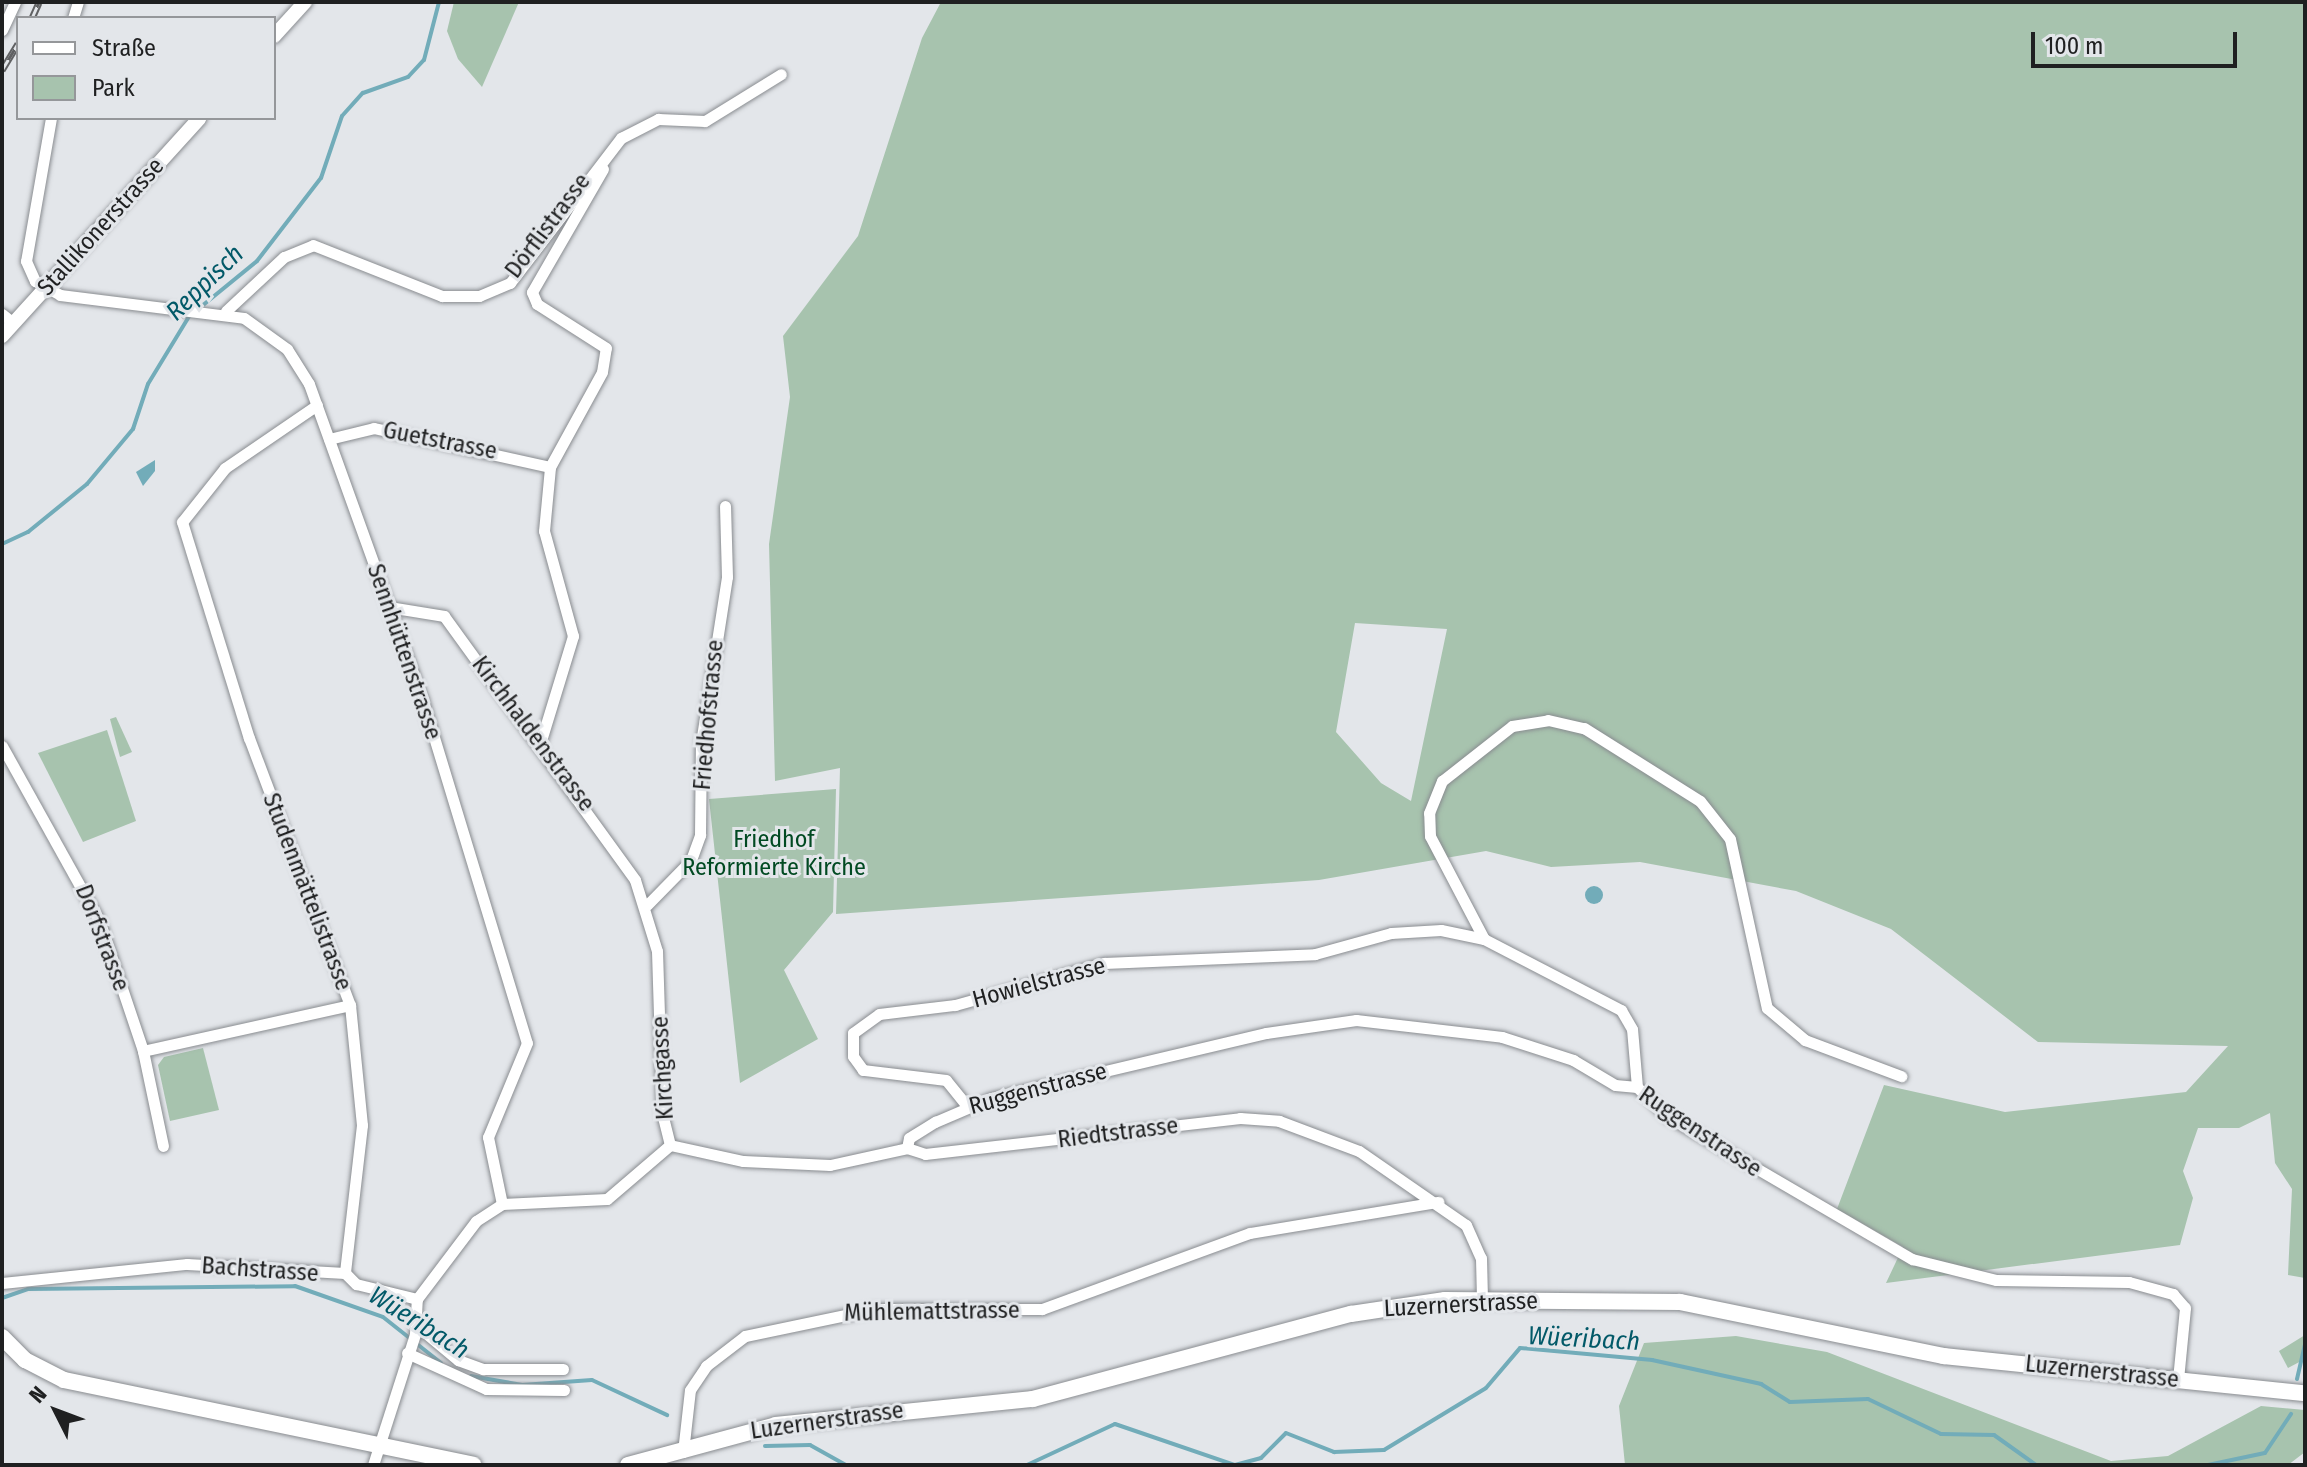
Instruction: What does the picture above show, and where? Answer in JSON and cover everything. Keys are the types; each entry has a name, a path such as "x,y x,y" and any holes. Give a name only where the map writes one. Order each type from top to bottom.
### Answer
{"main road":[{"name":"Luzernerstrasse","path":"628,1465 684,1458 844,1414 1033,1399 1351,1314 1482,1299 1680,1302 1944,1356 2305,1393"},
{"path":"2,1337 25,1360 64,1380 473,1465"}],"street":[{"path":"276,34 305,2"},
{"path":"2,30 10,6"},
{"name":"Dörflistrasse","path":"226,311 284,257 313,245 442,296 500,287 621,138 658,119 705,121 781,74"},
{"path":"44,289 26,261 51,120"},
{"name":"Stallikonerstrasse","path":"2,336 7,319 44,289 198,120"},
{"path":"540,744 573,636 544,531 550,467 602,372 601,341 537,304 532,292 603,169"},
{"name":"Sennhüttenstrasse","path":"44,289 226,311 287,349 317,405 389,607 527,1043 488,1137 502,1204"},
{"name":"Studenmättelistrasse","path":"317,405 225,468 182,522 249,738 350,1005 362,1125 345,1273"},
{"name":"Guetstrasse","path":"329,439 374,428 550,467"},
{"name":"Friedhofstrasse","path":"647,905 691,860 700,835 701,743 727,577 725,506"},
{"name":"Kirchhaldenstrasse","path":"389,607 444,616 616,846 647,905"},
{"path":"1637,1087 1632,1029 1621,1010 1484,939 1430,836 1433,797 1457,764 1512,726 1548,720 1584,728 1720,821 1743,886 1767,1008 1805,1040 1901,1076"},
{"name":"Dorfstrasse","path":"2,746 81,880 143,1051 163,1146"},
{"name":"Kirchgasse","path":"502,1204 599,1202 670,1145 647,905"},
{"name":"Howielstrasse","path":"967,1106 946,1080 863,1070 853,1056 853,1033 879,1014 955,1005 1104,963 1315,954 1416,932 1484,939"},
{"path":"143,1051 350,1005"},
{"name":"Ruggenstrasse","path":"907,1148 909,1138 967,1106 1266,1033 1356,1020 1502,1037 1573,1060 1615,1085 1637,1087 1667,1116 1912,1259 1996,1280 2129,1282 2173,1294 2185,1308 2178,1380"},
{"name":"Riedtstrasse","path":"670,1145 786,1166 883,1157 907,1148 925,1154 1240,1118 1279,1121 1359,1151 1438,1202 1466,1225 1477,1245 1482,1299"},
{"name":"Mühlemattstrasse","path":"684,1458 690,1390 706,1366 745,1336 874,1309 1042,1309 1250,1233 1438,1202"},
{"path":"373,1465 412,1340 417,1299 476,1221 502,1204"},
{"name":"Bachstrasse","path":"2,1283 187,1264 345,1273 356,1284 417,1299"},
{"path":"412,1340 483,1369 563,1369"},
{"path":"412,1340 486,1389 564,1390"}],"green space":[{"path":"454,2 519,2 482,87 458,59 447,31"},
{"path":"941,2 2305,2 2305,1278 2288,1275 2292,1189 2275,1163 2270,1113 2239,1128 2198,1128 2183,1171 2193,1198 2180,1245 1886,1283 1903,1247 1837,1209 1884,1085 2005,1112 2186,1092 2228,1046 2038,1042 1891,929 1796,891 1640,862 1551,867 1486,851 1319,880 836,914 840,768 775,781 769,544 790,397 783,336 858,236 922,38","holes":["1355,623 1447,629 1411,801 1381,783 1336,732"]},
{"path":"116,717 132,752 120,757 110,719"},
{"path":"107,730 136,821 83,842 38,753"},
{"name":"Friedhof Reformierte Kirche","path":"836,789 833,912 784,970 818,1039 740,1083 709,799"},
{"path":"203,1048 219,1110 170,1121 158,1065 164,1057"},
{"path":"2305,1335 2305,1359 2288,1368 2279,1351"},
{"path":"1736,1336 1827,1352 2111,1461 2168,1456 2261,1406 2305,1410 2305,1452 2288,1465 1625,1465 1619,1406 1644,1343"}],"water":[{"path":"155,460 155,471 143,486 136,472"},
{"path":"1594,886 1603,895 1594,904 1585,895"}],"waterway":[{"name":"Reppisch","path":"197,310 257,261 321,178 342,116 363,93 408,77 424,60 439,2"},
{"name":"Reppisch","path":"2,544 28,532 87,484 133,429 148,384 190,315"},
{"name":"Wüeribach","path":"2,1298 28,1289 295,1286 383,1317 441,1363"},
{"name":"Wüeribach","path":"2297,1379 2305,1345"},
{"name":"Wüeribach","path":"1027,1465 1115,1424 1235,1465 1261,1458 1286,1433 1334,1452 1384,1450 1486,1388 1520,1348 1652,1360 1761,1384 1790,1402 1868,1399 1941,1434 1994,1435 2036,1465"},
{"name":"Wüeribach","path":"471,1376 522,1385 592,1380 667,1415"},
{"name":"Wüeribach","path":"2208,1465 2265,1453 2291,1414"},
{"name":"Wüeribach","path":"765,1446 810,1445 846,1465"}],"railway":[{"path":"33,16 39,2"},
{"path":"2,70 16,46"}]}
